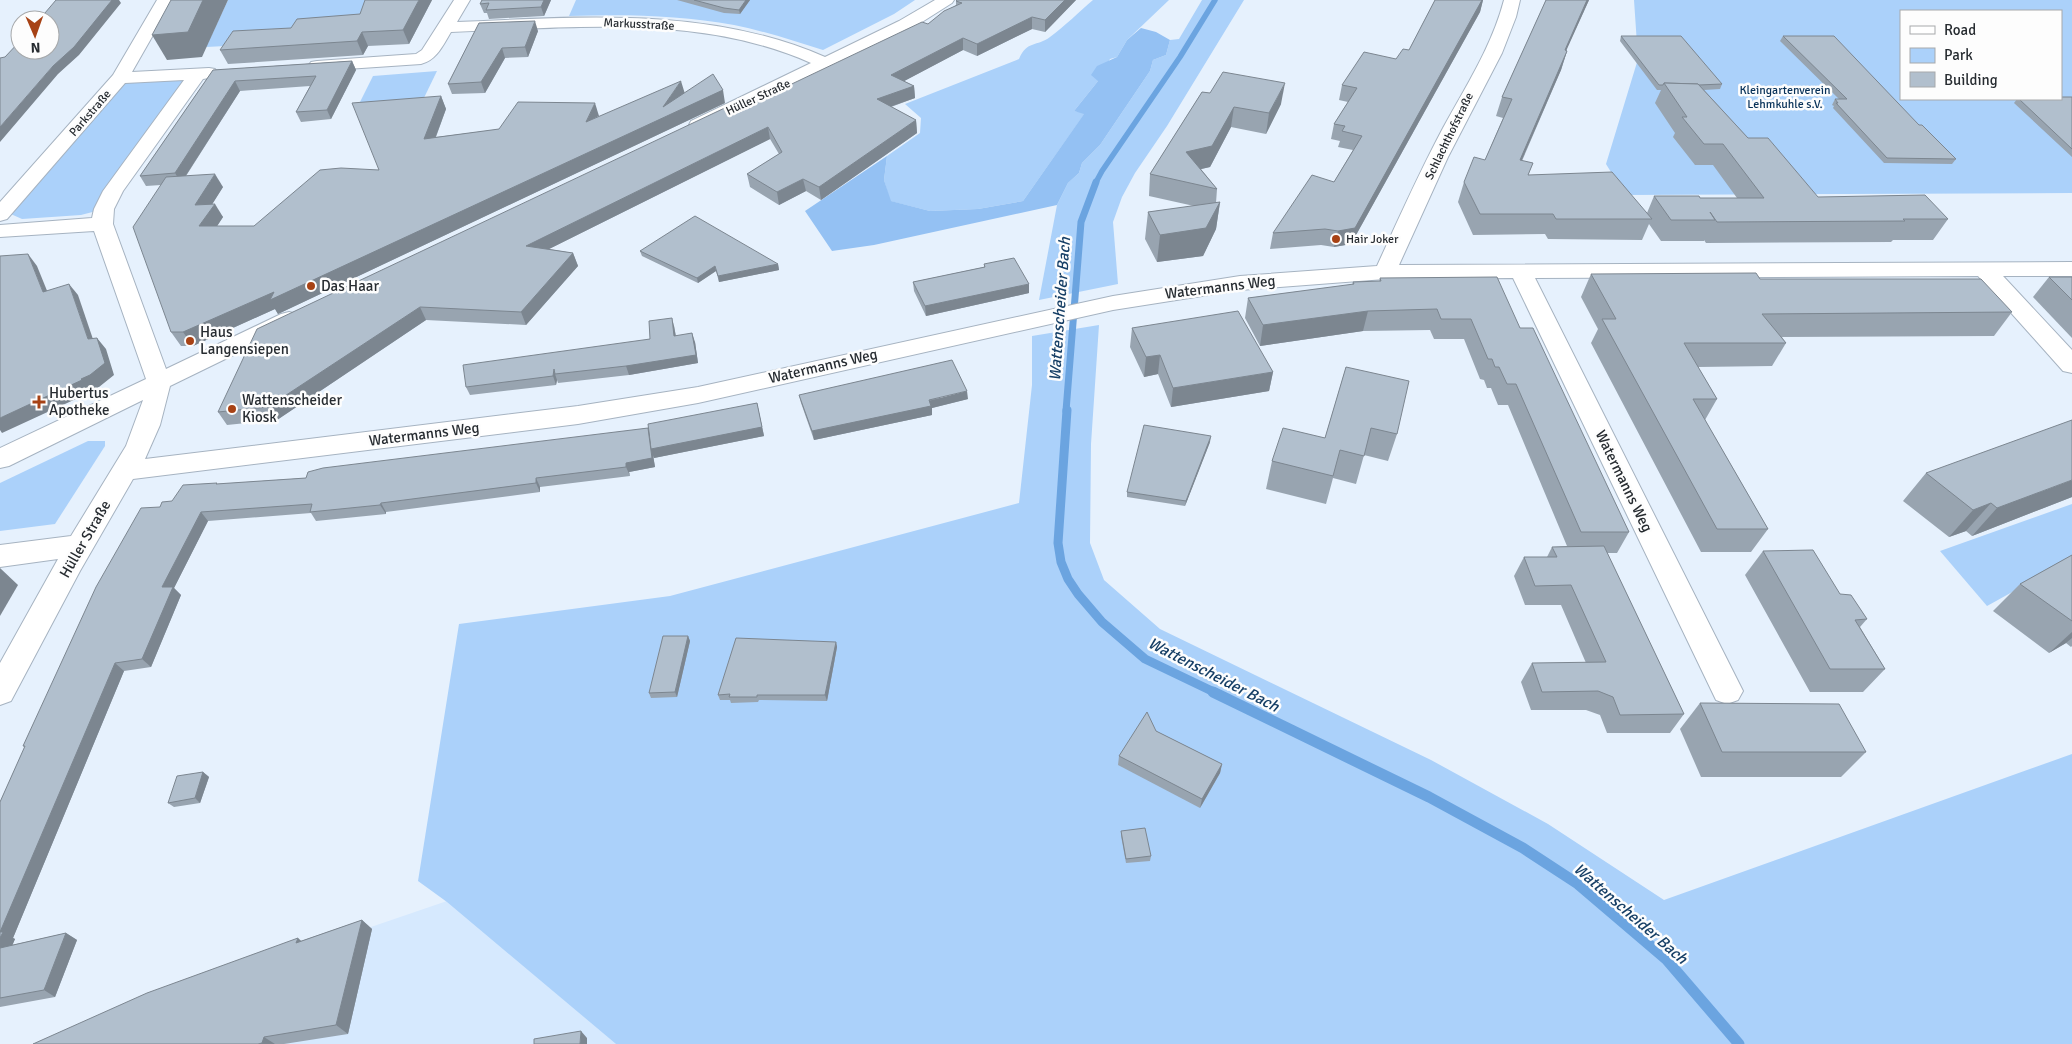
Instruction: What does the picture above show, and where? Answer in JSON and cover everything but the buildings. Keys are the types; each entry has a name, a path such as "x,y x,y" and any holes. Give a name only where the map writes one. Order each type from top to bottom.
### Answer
{"street":[{"name":"Parkstraße","path":"1,217 120,78 165,0"},
{"path":"305,67 420,58 429,53 462,0"},
{"name":"Hüller Straße","path":"684,132 905,25 946,0"},
{"name":"Schlachthofstraße","path":"1385,272 1446,141 1498,41 1512,0"},
{"name":"Markusstraße","path":"445,27 646,22 703,28 791,48 827,64"},
{"path":"120,78 226,72"},
{"path":"159,382 102,224 104,209 113,191 197,74"},
{"name":"Parkstraße","path":"1,217 102,224"},
{"path":"1984,269 2072,365"},
{"name":"Watermanns Weg","path":"124,470 578,415 653,404 1039,318 1166,293 1240,283 1385,272 2072,269"},
{"name":"Watermanns Weg","path":"1521,272 1727,691"},
{"path":"0,459 310,309"},
{"name":"Hüller Straße","path":"0,692 80,545 144,437 158,394 159,382"},
{"path":"0,556 80,545"}],"shaded area":[{"path":"1141,28 1156,32 1170,40 1166,55 1153,60 1150,71 1100,145 1082,163 1079,173 1068,183 1057,205 874,245 832,251 805,211 887,156 884,180 891,201 930,211 978,209 1023,201 1084,114 1074,111 1098,81 1091,75 1097,66 1117,57 1127,40"},
{"path":"447,901 616,1044 61,1044 155,1001"}],"green space":[{"path":"228,0 376,0 370,17 245,45 206,47"},
{"path":"576,0 915,0 894,14 823,50 756,30 693,19 652,16 569,16"},
{"path":"1093,0 1169,0 1127,40 1117,57 1110,59 1098,81 1074,111 1085,113 1023,201 978,209 930,211 890,201 884,180 887,156 920,133 921,118 905,104 1019,59 1025,49 1050,37"},
{"path":"1202,0 1244,0 1167,126 1135,173 1122,197 1113,222 1118,284 1039,300 1057,205 1068,183 1079,173 1082,163 1100,145 1150,71 1153,60 1166,55 1170,40 1179,39"},
{"name":"Kleingartenverein Lehmkuhle s.V.","path":"1634,0 2072,0 2072,193 1625,195 1606,164 1638,59"},
{"path":"437,71 421,104 356,110 373,76"},
{"path":"197,74 104,209 81,215 22,219 4,211 120,78"},
{"path":"1099,325 1091,444 1090,543 1104,580 1160,629 1431,760 1548,824 1664,900 2072,754 2072,1044 616,1044 447,902 418,881 459,624 670,596 1019,503 1032,385 1032,336"},
{"path":"88,441 105,441 105,446 55,524 0,531 0,483"},
{"path":"2072,504 2072,559 1987,606 1940,551"}],"waterway":[{"name":"Wattenscheider Bach","path":"1096,182 1180,57 1215,0"},
{"name":"Wattenscheider Bach","path":"1066,411 1081,222 1096,182"},
{"name":"Wattenscheider Bach","path":"1067,410 1058,543 1061,562 1068,579 1102,622 1145,659 1216,693"},
{"name":"Wattenscheider Bach","path":"1213,692 1429,797 1523,848 1578,884 1666,959 1739,1044"}],"place":[{"name":"Hair Joker","path":"1336,239"},
{"name":"Das Haar","path":"311,286"},
{"name":"Haus Langensiepen","path":"190,341"},
{"name":"Hubertus Apotheke","path":"39,402"},
{"name":"Wattenscheider Kiosk","path":"232,409"}]}
